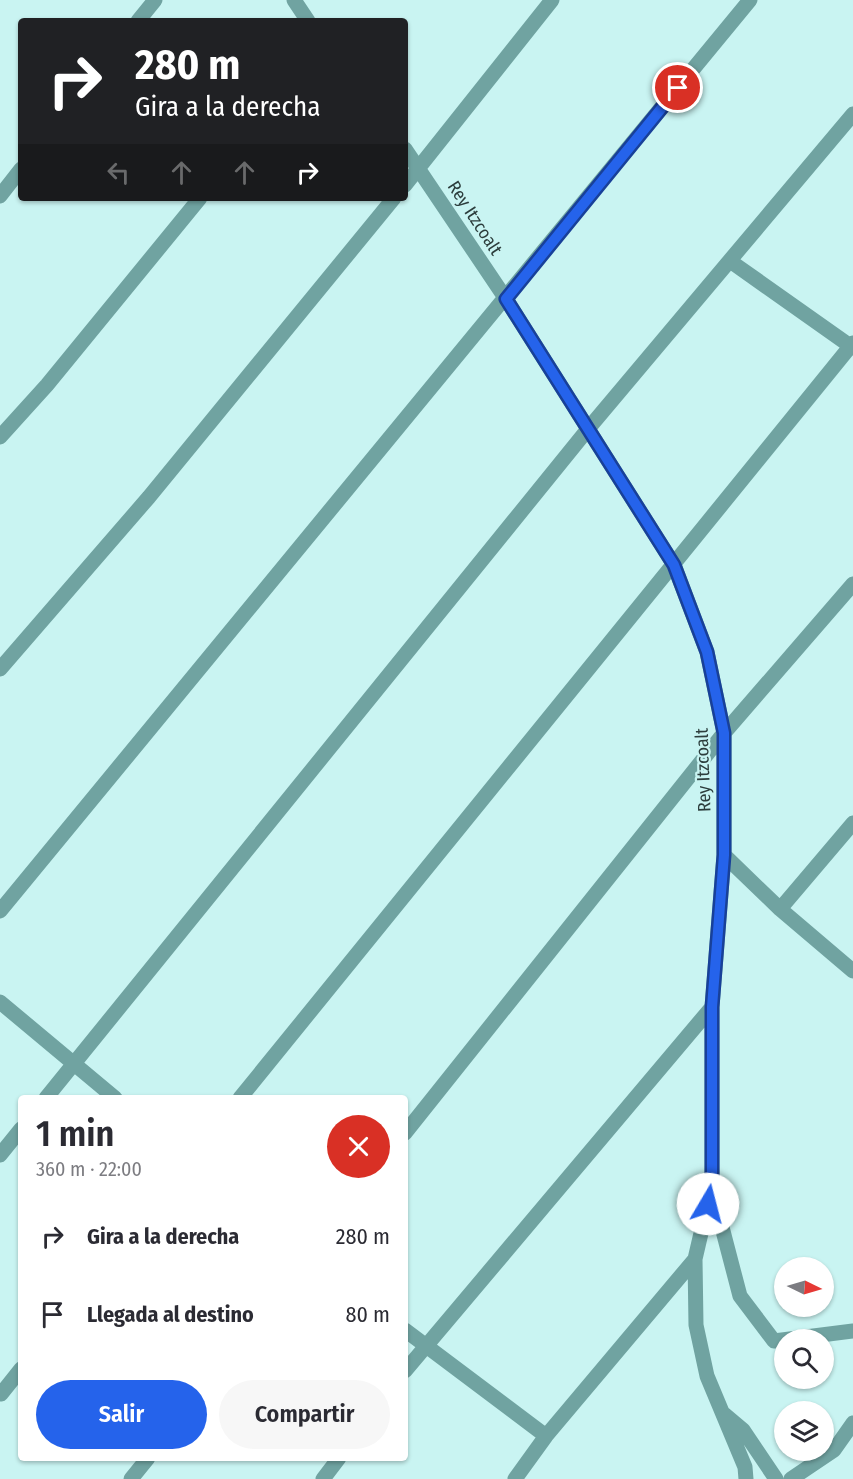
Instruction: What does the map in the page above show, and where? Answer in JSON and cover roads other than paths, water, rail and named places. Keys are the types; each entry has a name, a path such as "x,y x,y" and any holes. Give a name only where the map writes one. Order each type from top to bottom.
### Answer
{"street":[{"path":"140,18 154,0"},
{"path":"408,181 552,0"},
{"path":"0,911 750,0"},
{"path":"297,1 306,18"},
{"path":"48,1095 588,429 853,114"},
{"name":"Rey Itzcoalt","path":"408,153 506,299 674,565 707,652 724,733 724,855 712,1007 712,1186 695,1259"},
{"path":"0,196 18,174"},
{"path":"0,437 47,385 198,201"},
{"path":"0,669 149,497 392,201"},
{"path":"242,1095 852,345 729,261"},
{"path":"408,1129 724,733 853,584"},
{"path":"780,909 853,823"},
{"path":"724,855 780,909 853,971"},
{"path":"0,1002 111,1095"},
{"path":"408,1367 712,1007"},
{"path":"0,1155 18,1133"},
{"path":"712,1186 740,1296 774,1341 853,1331"},
{"path":"695,1259 696,1325 707,1376 742,1475"},
{"path":"515,1479 546,1436 695,1259"},
{"path":"408,1333 546,1436"},
{"path":"1,1394 18,1373"},
{"path":"721,1412 743,1430 776,1479"},
{"path":"791,1479 834,1450 853,1424"},
{"path":"131,1479 146,1461"},
{"path":"324,1479 337,1461"}]}
